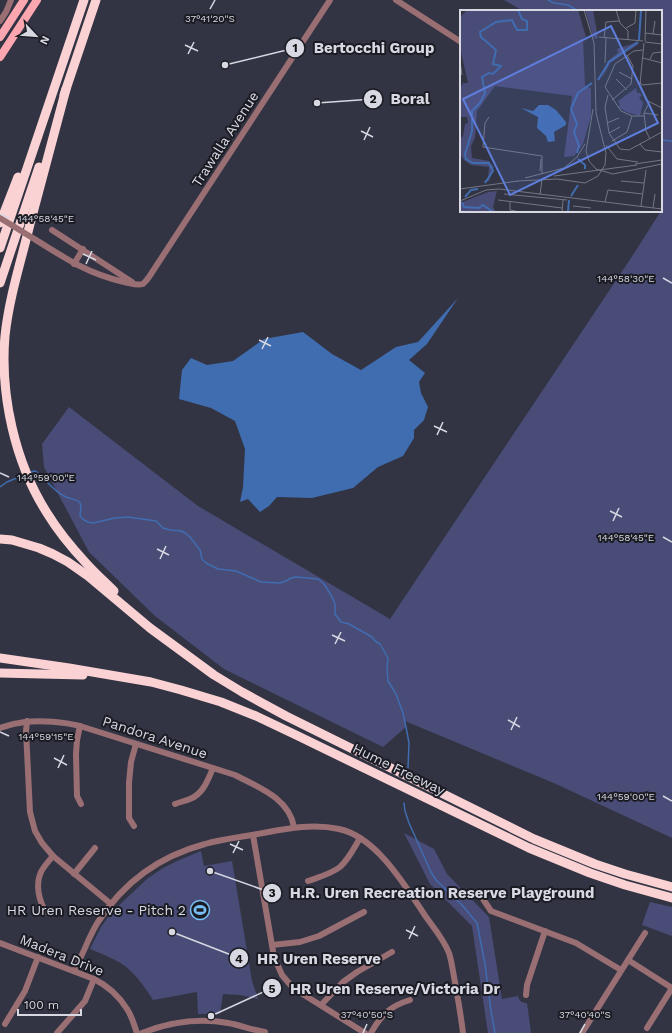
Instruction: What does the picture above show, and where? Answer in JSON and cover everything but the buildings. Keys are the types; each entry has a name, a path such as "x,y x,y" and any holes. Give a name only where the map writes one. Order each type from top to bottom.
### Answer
{"highway":[{"path":"0,248 84,0"},
{"path":"0,284 96,0"},
{"path":"0,223 60,72"},
{"path":"66,89 8,314 4,352 4,377 7,405 19,453 28,478 47,513 86,564 168,641"},
{"path":"0,539 12,540 39,548 68,562 168,641"},
{"name":"Hume Freeway","path":"168,641 214,675 242,692 328,738 521,832 568,853 625,874 672,887"},
{"path":"0,658 111,675"},
{"path":"0,673 111,675"},
{"name":"Hume Freeway","path":"111,675 167,686 225,704 256,716 529,848 590,873 625,885 672,898"}],"main road":[{"path":"0,37 24,0"},
{"path":"0,57 37,0"}],"street":[{"path":"0,21 11,0"},
{"name":"Trawalla Avenue","path":"135,284 146,282 330,0"},
{"path":"396,0 460,41"},
{"path":"0,218 74,264 96,274 135,284"},
{"path":"52,230 135,284"},
{"path":"74,264 83,249"},
{"path":"27,721 26,731 30,812 35,831 52,856 111,904"},
{"name":"Pandora Avenue","path":"0,728 14,723 27,721 64,722 234,775 256,785 276,798 285,807 292,827"},
{"path":"80,726 76,754 77,796 81,804"},
{"path":"134,826 129,818 129,783 131,762 136,744"},
{"path":"175,804 195,797 206,784 213,768"},
{"path":"74,971 97,923 125,888 146,870 171,856 204,844 292,827 326,827 346,831 373,847 403,883 443,942 449,952 452,965 463,1033"},
{"path":"253,835 274,957 282,975 293,988 365,1033"},
{"path":"308,881 327,874 339,867 349,856 360,838"},
{"path":"74,874 95,848"},
{"path":"46,912 41,904 38,892 38,881 41,871 52,856"},
{"path":"483,899 491,911 576,942 621,970"},
{"path":"272,945 300,942 319,936 364,912"},
{"path":"526,995 527,985 545,931"},
{"path":"582,1033 645,933"},
{"name":"Madera Drive","path":"0,943 74,971 105,985 114,992 128,1010 138,1033"},
{"path":"321,1005 343,982 357,972 392,952"},
{"path":"4,1024 25,991 38,957"},
{"path":"628,960 672,988 647,1028"},
{"path":"56,1033 85,1001 94,979"},
{"path":"371,1033 380,1018 388,1010 410,1000"},
{"path":"142,1033 171,1024 194,1021 219,1022 265,1033"},
{"path":"248,1028 255,1033"}],"shaded area":[{"path":"504,0 672,0 672,838 556,784 405,721 406,727 383,747 224,669 155,616 89,552 44,467 42,444 69,407 198,506 390,619 660,212 662,212 662,10 521,10"},
{"path":"458,298 427,344 409,360 425,373 419,382 421,393 428,407 424,420 414,430 414,438 403,456 378,467 353,488 312,498 277,497 269,506 260,512 248,499 240,502 243,487 245,449 235,421 211,408 179,399 182,370 191,358 207,365 233,361 264,339 303,332 332,354 361,370 396,347 418,342"},
{"path":"404,833 434,849 447,874 489,917 502,999 518,996 521,1001 527,1003 531,1033 488,1033 472,926 430,884"},
{"path":"201,851 204,866 232,861 252,981 258,999 240,995 223,994 220,1014 198,1014 197,992 153,1000 129,969 112,958 90,949 101,927 111,913 148,878 163,868"},
{"path":"650,902 672,907 672,936 642,925"}],"waterway":[{"path":"548,0 554,3 568,5 576,10"},
{"path":"662,140 672,141"},
{"path":"31,472 37,472 62,495 79,502 81,506 80,516 88,522 93,523 115,518 128,517 156,521 163,528 185,533 200,550 202,559 206,563 218,569 236,571 261,582 280,583 296,577 318,579 324,584 331,595 335,604 335,614 341,622 349,624 372,637 380,644 388,658 388,681 396,694 403,713 409,743 408,768"},
{"path":"0,487 19,477"},
{"path":"404,803 409,823 431,872 436,880 462,905 477,923 485,964 495,1033"}],"place":[{"name":"Bertocchi Group","path":"225,65"},
{"name":"Boral","path":"317,103"},
{"name":"H.R. Uren Recreation Reserve Playground","path":"210,871"},
{"name":"HR Uren Reserve - Pitch 2","path":"200,910"},
{"name":"HR Uren Reserve","path":"172,932"},
{"name":"HR Uren Reserve/Victoria Dr","path":"211,1016"}]}
